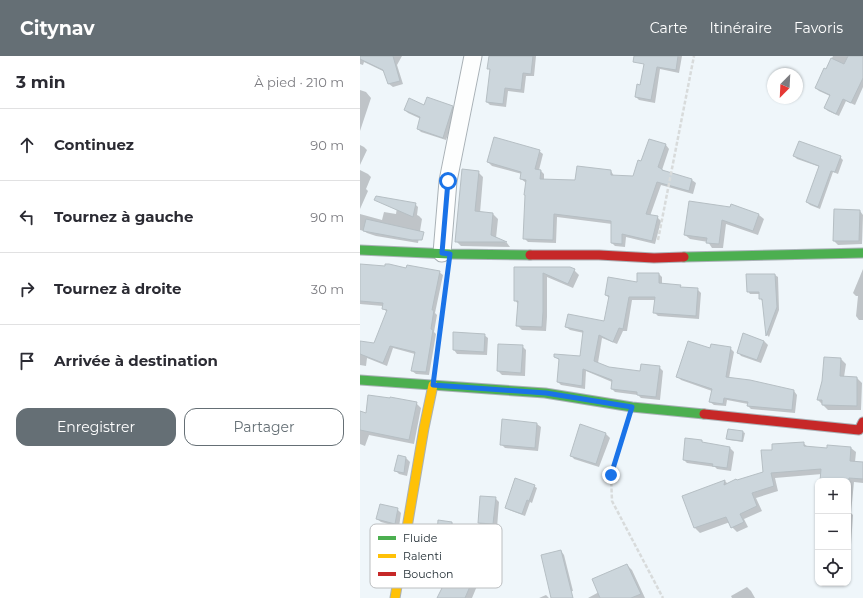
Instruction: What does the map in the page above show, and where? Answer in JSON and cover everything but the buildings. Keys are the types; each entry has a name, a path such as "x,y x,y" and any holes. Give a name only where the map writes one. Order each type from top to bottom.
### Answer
{"street":[{"path":"446,254 448,181 473,56"},
{"path":"360,250 446,254 599,255 654,258 863,253"},
{"path":"360,380 546,393 632,407 859,430 863,422"},
{"path":"408,524 433,385"},
{"path":"395,598 397,588"}],"path":[{"path":"654,258 694,56"},
{"path":"433,385 446,254"},
{"path":"632,407 611,475 612,501 663,598"}],"traffic: fast":[{"path":"360,250 450,254 530,255"},
{"path":"684,257 863,253"},
{"path":"360,380 545,393 632,407 704,414"}],"traffic: slow":[{"path":"408,524 433,385"},
{"path":"395,598 397,588"}],"traffic: jam":[{"path":"530,255 599,255 654,258 684,257"},
{"path":"704,414 859,430 863,422"}],"route":[{"path":"448,181 442,253 450,254 433,385 546,393 632,407 611,475"}]}
